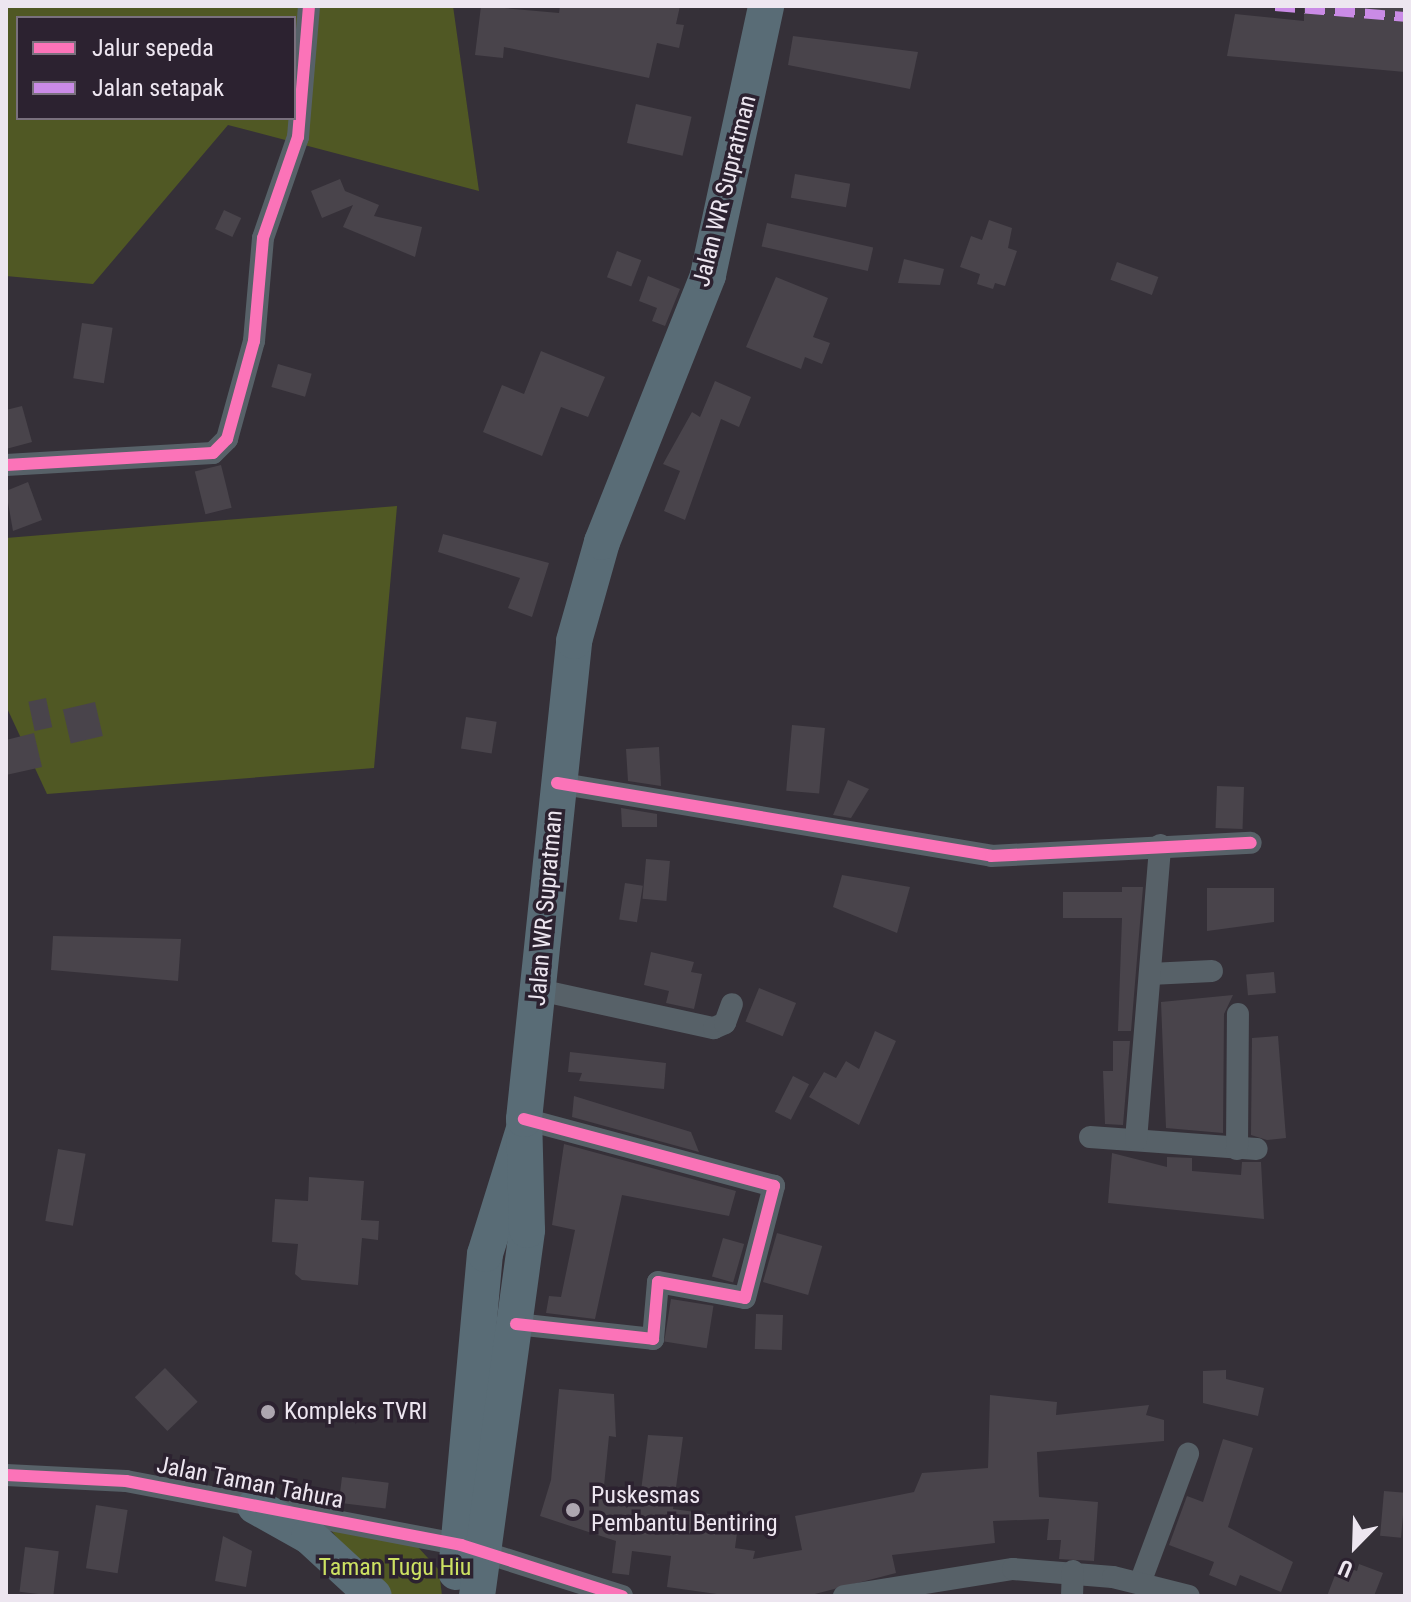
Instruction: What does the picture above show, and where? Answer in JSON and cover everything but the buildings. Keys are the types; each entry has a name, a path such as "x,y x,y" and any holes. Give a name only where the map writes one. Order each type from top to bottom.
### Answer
{"highway":[{"name":"Jalan WR Supratman","path":"477,1596 472,1548 516,1324 530,1161 524,1125 557,783 584,594 708,275 766,6"},
{"path":"452,1596 472,1548 485,1254 506,1167 524,1125"},
{"path":"255,1506 309,1536 374,1596"}],"street":[{"path":"6,465 222,447 254,341 263,238 298,137 309,6"},
{"path":"557,783 991,856 1160,845 1251,843"},
{"path":"1136,1140 1160,845"},
{"path":"1150,974 1212,971"},
{"path":"539,990 714,1028 725,1023 732,1004"},
{"path":"1090,1137 1247,1149 1238,1014"},
{"path":"516,1324 653,1339 658,1282 745,1298 774,1186 524,1125"},
{"path":"1140,1583 1188,1454"},
{"name":"Jalan Taman Tahura","path":"6,1475 126,1481 472,1548 622,1596"},
{"path":"1072,1596 1073,1571"},
{"path":"844,1596 950,1575 1073,1571 1189,1596"}],"green space":[{"path":"6,6 453,6 479,191 228,125 93,284 6,276"},
{"path":"397,506 374,768 47,794 6,706 6,538"},
{"name":"Taman Tugu Hiu","path":"330,1529 416,1545 439,1570 442,1596 383,1596"}],"marked path":[{"path":"1275,6 1405,17"}],"cycle path":[{"path":"6,465 213,453 227,439 254,341 263,238 298,137 309,6"},
{"path":"557,783 991,856 1251,843"},
{"path":"516,1324 653,1339 658,1282 745,1298 774,1186 524,1119"},
{"path":"6,1475 126,1481 461,1545 622,1596"}],"place":[{"name":"Kompleks TVRI","path":"268,1412"},
{"name":"Puskesmas Pembantu Bentiring","path":"573,1510"}]}
